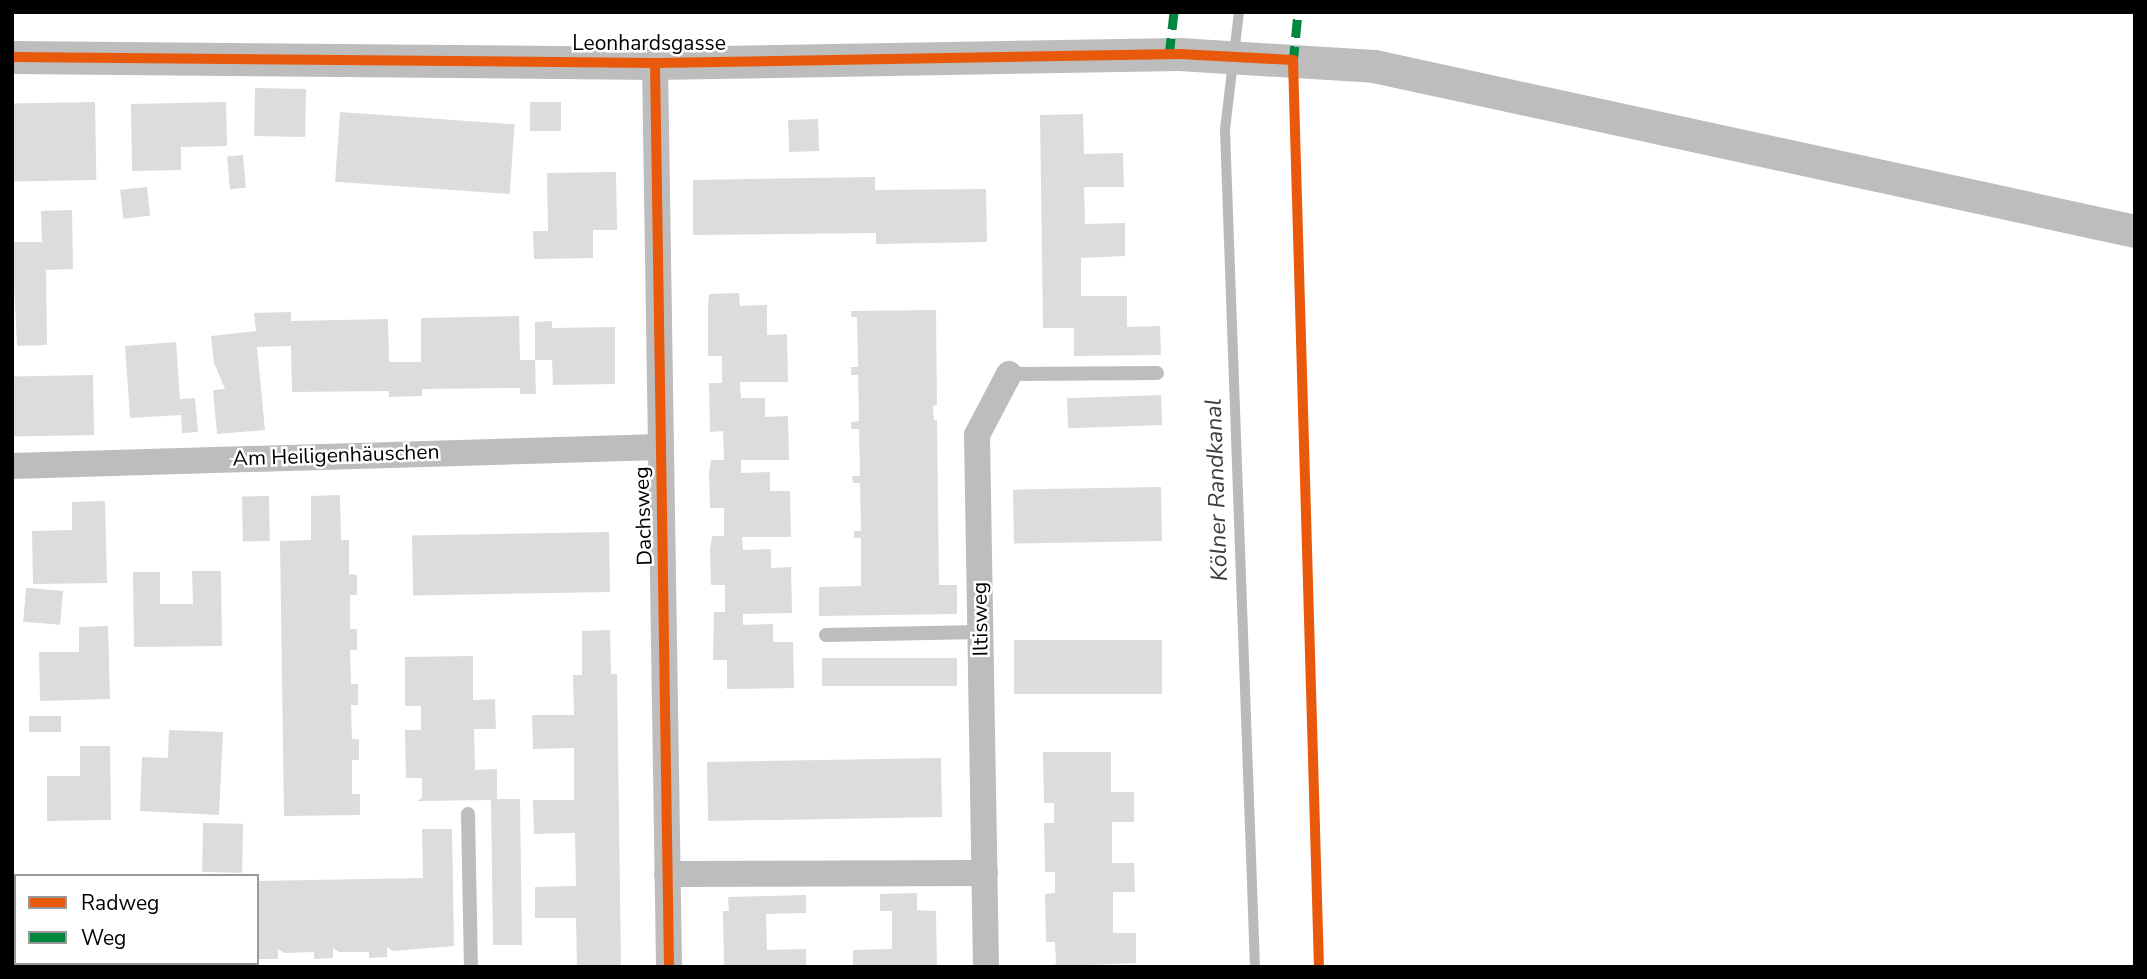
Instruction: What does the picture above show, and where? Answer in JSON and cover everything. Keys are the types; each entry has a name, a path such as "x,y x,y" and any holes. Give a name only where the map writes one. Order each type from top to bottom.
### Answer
{"street":[{"name":"Leonhardsgasse","path":"12,57 655,64 1179,54 1285,59 1419,73 2135,231"},
{"name":"Dachsweg","path":"655,64 669,967"},
{"name":"Iltisweg","path":"986,967 977,435 1009,373"},
{"name":"Am Heiligenhäuschen","path":"12,466 660,447"},
{"path":"667,874 985,873"}],"lane":[{"path":"1009,373 1157,373"},
{"path":"826,635 980,632"},
{"path":"468,814 471,967"}],"building":[{"path":"255,88 306,89 305,137 254,136"},
{"path":"95,102 96,180 13,181 12,103"},
{"path":"226,102 227,146 181,147 181,170 132,171 131,104"},
{"path":"530,102 561,102 561,131 530,131"},
{"path":"340,112 515,124 510,194 335,182"},
{"path":"1083,114 1084,154 1123,153 1124,187 1084,187 1085,224 1125,223 1125,256 1081,258 1081,296 1127,296 1127,327 1160,326 1161,355 1074,356 1074,328 1043,328 1040,115"},
{"path":"818,119 819,151 789,152 788,120"},
{"path":"243,155 246,188 230,189 227,156"},
{"path":"616,172 617,230 593,230 593,258 534,259 533,231 548,231 547,173"},
{"path":"875,177 875,190 986,189 987,242 876,244 876,233 693,235 693,180"},
{"path":"147,187 150,216 123,219 120,190"},
{"path":"72,210 73,269 46,270 47,345 17,346 12,242 42,242 41,211"},
{"path":"739,293 740,306 767,305 767,335 787,334 788,382 740,382 741,398 765,398 765,417 788,416 789,460 741,460 741,473 770,472 770,491 790,491 791,537 742,537 743,550 771,549 771,568 791,567 792,613 743,614 743,625 773,624 773,642 793,642 794,688 727,689 727,660 713,660 714,612 725,612 725,585 711,585 710,550 712,536 724,536 724,508 710,508 709,473 711,460 724,460 723,431 710,432 709,383 722,383 722,356 708,356 708,306 709,294"},
{"path":"936,310 937,405 933,406 934,420 937,420 939,585 957,585 957,614 819,616 819,587 861,586 861,538 854,538 854,531 861,531 860,483 853,483 852,476 860,476 859,429 851,429 851,422 859,421 858,375 851,375 851,367 858,367 857,317 851,317 851,311"},
{"path":"291,312 291,321 388,319 389,362 421,362 421,318 519,316 520,360 535,360 536,394 520,394 520,388 422,389 422,396 389,397 389,391 292,392 291,346 257,347 265,430 217,434 213,390 225,389 214,363 211,336 256,331 254,313"},
{"path":"552,321 552,328 615,327 615,384 553,385 552,360 535,360 535,322"},
{"path":"176,342 180,399 195,398 198,432 182,433 181,415 130,418 125,346"},
{"path":"93,375 94,435 13,436 12,376"},
{"path":"1161,395 1162,425 1068,428 1067,398"},
{"path":"1161,487 1162,541 1014,544 1013,490"},
{"path":"340,495 341,540 349,540 349,574 357,575 357,595 350,595 350,629 357,629 357,650 350,650 351,684 358,684 358,705 351,705 352,739 359,739 359,760 352,760 352,794 360,794 360,815 284,816 280,541 311,540 311,496"},
{"path":"242,496 269,496 270,541 243,541"},
{"path":"105,501 107,583 33,584 32,531 72,530 72,502"},
{"path":"609,532 610,592 413,595 412,535"},
{"path":"192,571 221,571 222,646 134,647 133,572 160,572 160,604 193,604"},
{"path":"26,588 63,591 60,625 23,622"},
{"path":"108,626 110,699 40,701 39,652 79,652 79,627"},
{"path":"610,630 611,674 617,674 621,967 577,967 576,918 535,918 535,887 576,886 575,833 534,834 533,800 574,800 574,748 533,749 532,715 574,715 573,675 582,675 582,631"},
{"path":"1014,640 1162,640 1162,694 1014,694"},
{"path":"473,656 473,700 495,699 496,729 474,729 475,770 497,769 497,799 520,799 522,945 493,945 491,800 417,801 422,798 422,778 406,778 405,730 421,730 421,706 405,706 405,657"},
{"path":"822,658 957,658 957,686 822,686"},
{"path":"29,716 61,716 61,732 29,732"},
{"path":"169,730 223,732 219,815 140,811 142,757 168,758"},
{"path":"80,746 110,746 111,820 47,821 47,776 80,776"},
{"path":"1043,752 1111,752 1111,792 1134,792 1134,822 1112,822 1112,863 1134,863 1135,892 1113,892 1113,933 1136,933 1136,963 1046,967 1056,964 1055,942 1046,942 1045,894 1055,893 1055,872 1045,872 1044,823 1054,823 1054,803 1044,803"},
{"path":"941,758 942,817 708,821 707,762"},
{"path":"203,823 243,824 242,873 202,872"},
{"path":"422,829 452,829 454,946 393,951 387,947 387,957 369,958 369,952 339,952 333,948 333,958 314,959 314,952 284,953 278,949 278,959 259,959 259,881 423,878"},
{"path":"917,893 917,910 936,911 937,967 853,967 853,950 892,949 892,911 880,911 880,894"},
{"path":"806,895 806,913 766,914 767,950 806,949 806,967 724,967 723,911 729,911 728,897"},
{"path":"143,965 182,965 143,967"}],"waterway":[{"name":"Kölner Randkanal","path":"1239,12 1225,130 1255,967"}],"marked path":[{"path":"1169,56 1174,12"},
{"path":"1293,64 1298,12"}],"cycle path":[{"path":"12,57 655,63 1179,54 1293,60 1319,967"},
{"path":"655,63 669,967"}]}
